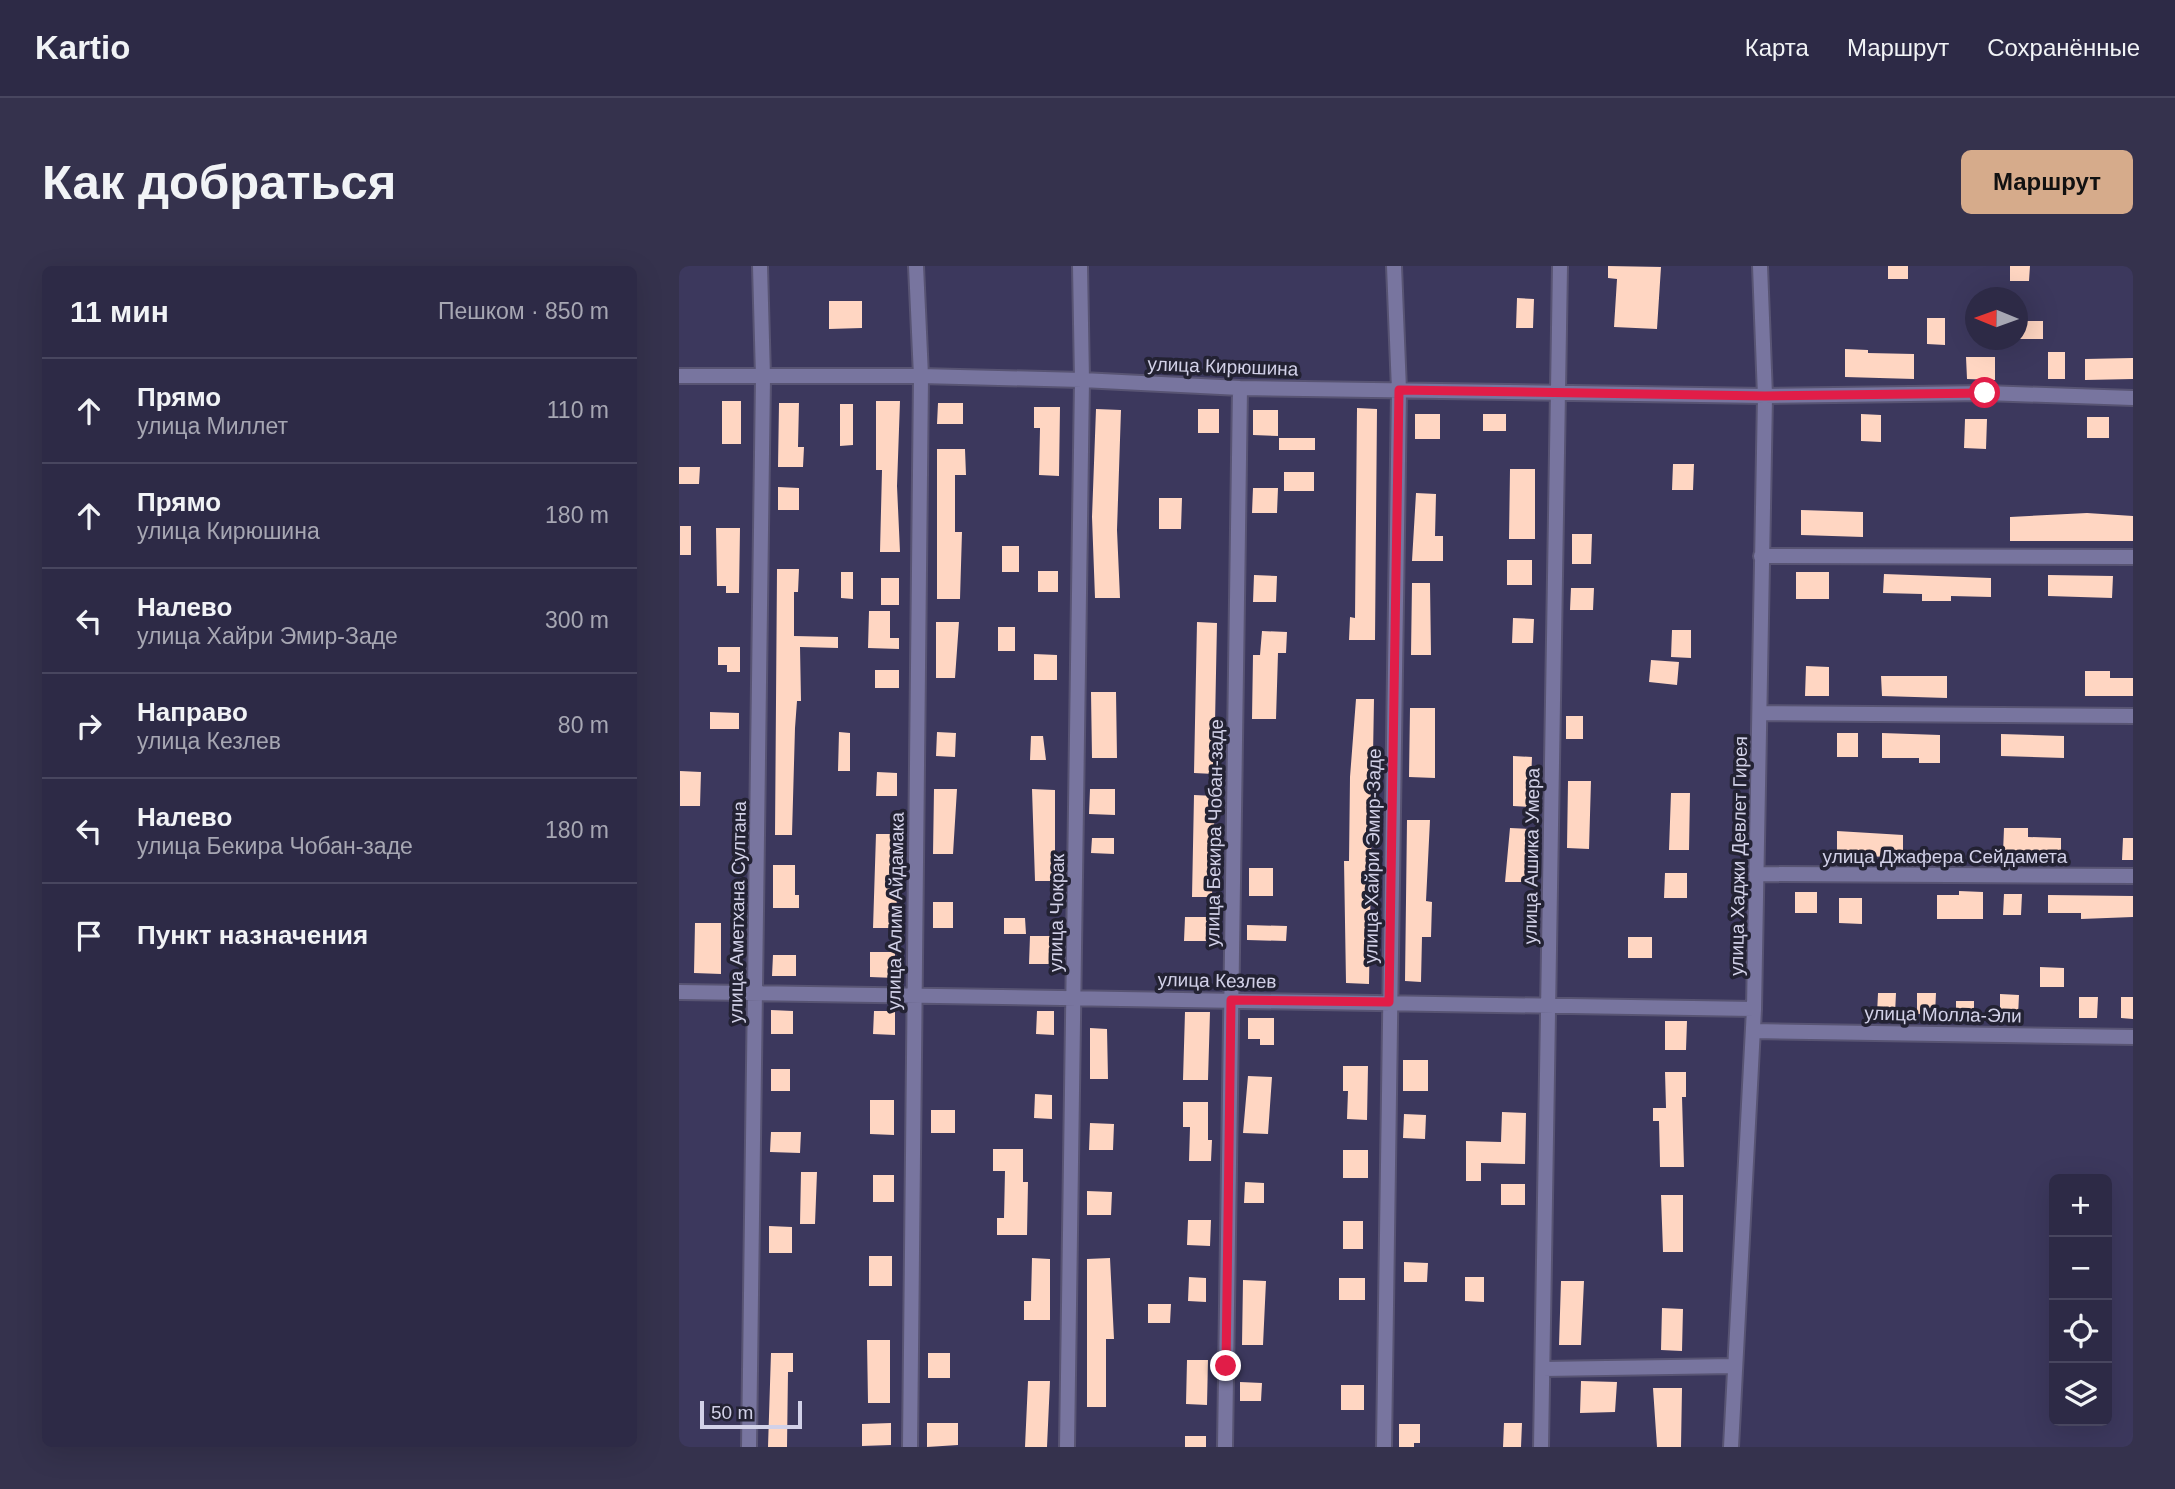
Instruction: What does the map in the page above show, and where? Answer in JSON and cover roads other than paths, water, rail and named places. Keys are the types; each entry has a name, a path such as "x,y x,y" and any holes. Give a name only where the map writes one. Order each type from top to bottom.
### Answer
{"street":[{"name":"улица Аметхана Султана","path":"749,1447 763,377 760,266"},
{"name":"улица Алим Айдамака","path":"910,1447 921,376 916,266"},
{"name":"улица Чокрак","path":"1067,1447 1082,380 1080,266"},
{"name":"улица Хайри Эмир-Заде","path":"1384,1447 1399,390 1394,266"},
{"name":"улица Ашика Умера","path":"1541,1447 1560,266"},
{"name":"улица Хаджи Девлет Гирея","path":"1731,1447 1754,1009 1765,396 1760,266"},
{"name":"улица Кирюшина","path":"679,376 921,376 1240,388 1765,396 1985,393 2133,398"},
{"name":"улица Бекира Чобан-заде","path":"1225,1447 1240,388"},
{"path":"1762,556 2133,557"},
{"path":"1761,713 2133,716"},
{"name":"улица Джафера Сейдамета","path":"1756,874 2133,876"},
{"name":"улица Кезлев","path":"679,992 1754,1009"},
{"name":"улица Молла-Эли","path":"1752,1031 2133,1037"},
{"path":"1543,1369 1734,1366"}]}
